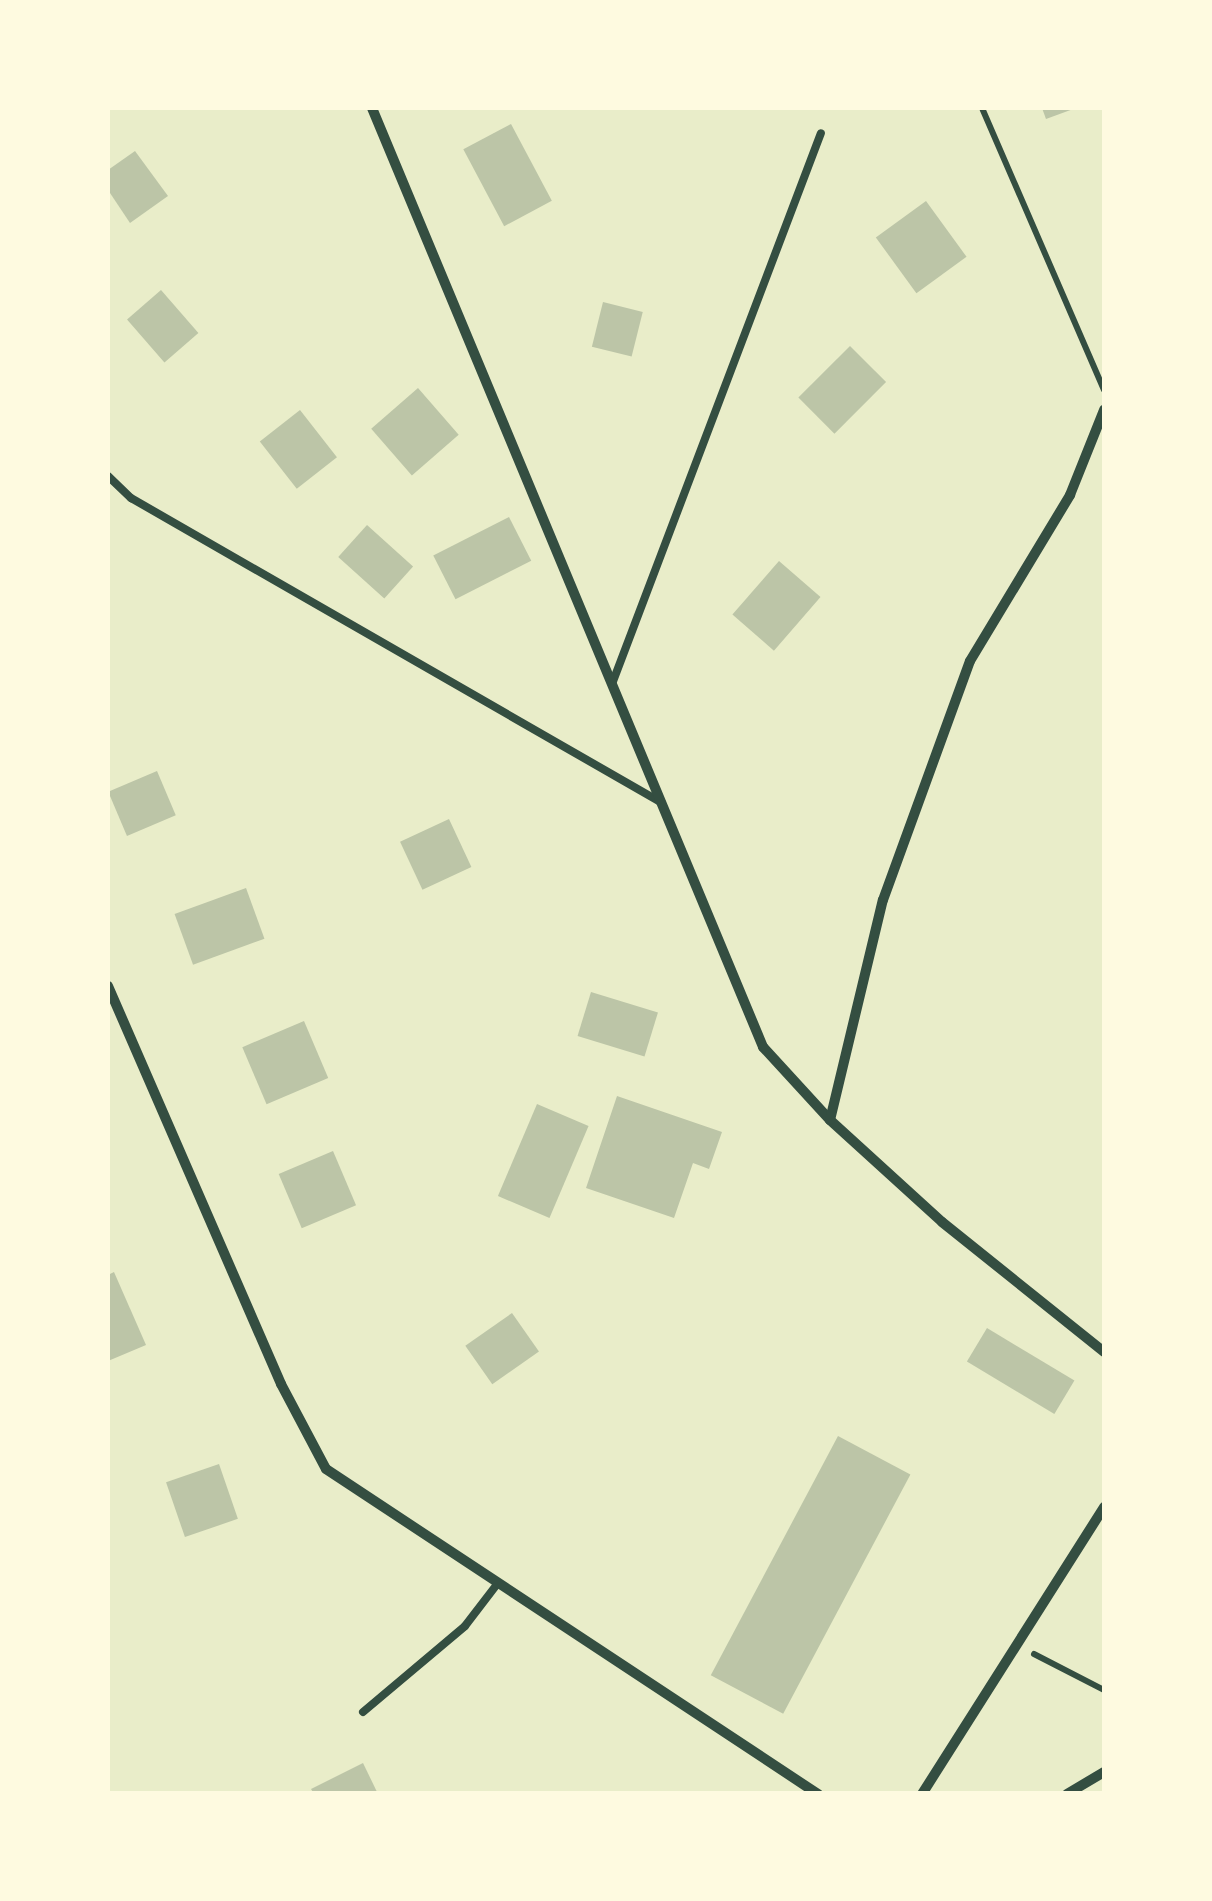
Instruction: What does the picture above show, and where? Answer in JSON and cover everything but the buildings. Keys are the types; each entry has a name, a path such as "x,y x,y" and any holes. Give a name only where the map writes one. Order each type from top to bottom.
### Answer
{"street":[{"path":"372,108 763,1047 830,1120 942,1222 1104,1352"},
{"path":"830,1120 882,900 970,661 1070,495 1104,410"},
{"path":"108,986 282,1384 326,1470 818,1794"},
{"path":"922,1794 1104,1507"},
{"path":"1067,1794 1104,1772"}],"lane":[{"path":"612,684 820,133"},
{"path":"108,476 131,498 662,803"},
{"path":"363,1712 465,1626 498,1582"}],"path":[{"path":"982,108 1104,391"},
{"path":"1015,1644 1104,1690"}]}
